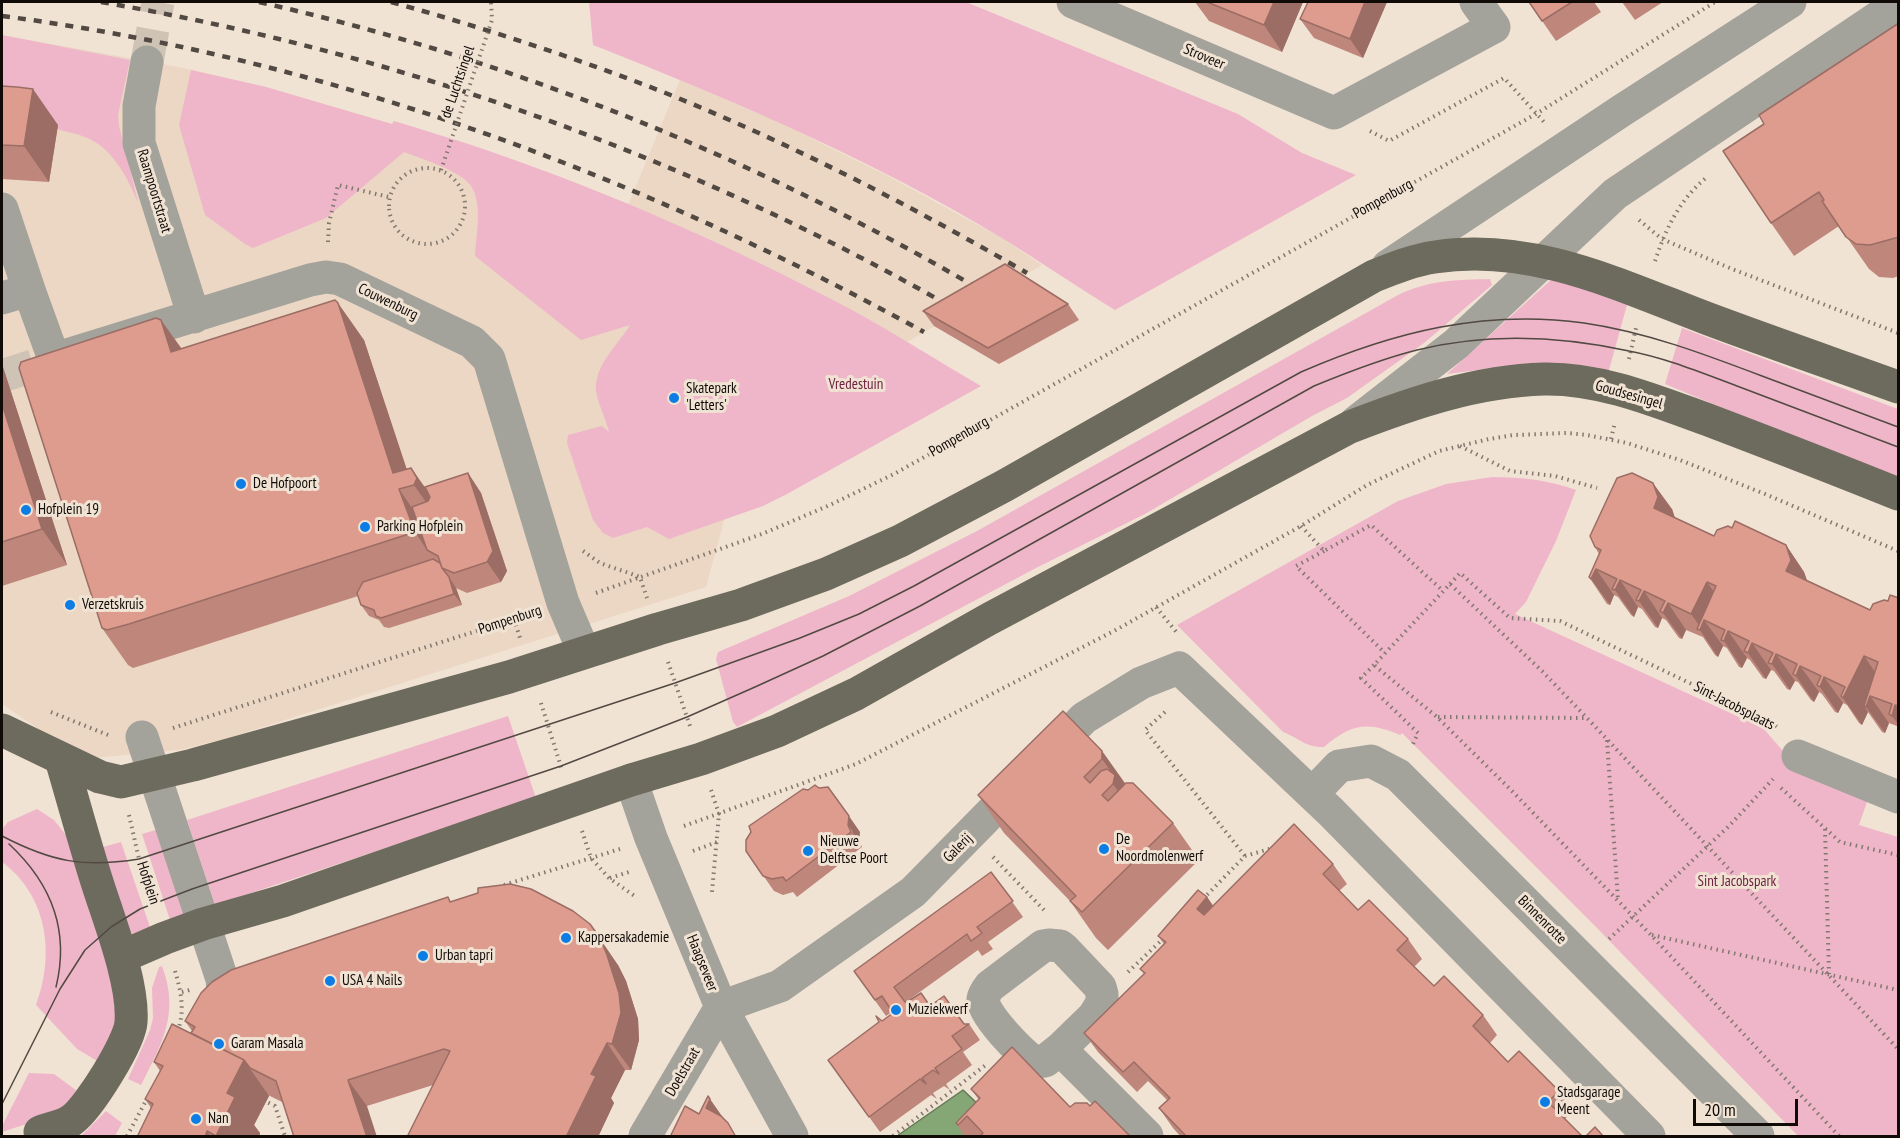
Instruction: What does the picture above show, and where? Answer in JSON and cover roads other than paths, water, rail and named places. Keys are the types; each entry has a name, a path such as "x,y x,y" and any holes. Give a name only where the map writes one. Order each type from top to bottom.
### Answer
{"main road":[{"path":"2,730 100,777 121,782 154,776 509,677 741,605 826,574 900,541 1004,486 1374,276 1420,261 1453,255 1496,255 1543,261 1571,268 1899,387"},
{"name":"Goudsesingel","path":"1350,427 1402,407 1463,390 1516,382 1564,380 1623,391 1650,399 1784,448 1899,494"},
{"path":"121,957 203,924 283,901 777,731 856,694 989,619 1350,427"},
{"path":"40,1134 71,1121 80,1113 103,1080 131,1025 131,1007 121,957 61,759"}],"street":[{"name":"Stroveer","path":"1073,2 1334,113 1494,27 1476,2"},
{"path":"1374,276 1621,111 1790,2"},
{"path":"1350,427 1456,344 1614,194 1899,4"},
{"name":"Raampoortstraat","path":"147,62 138,106 138,143 194,317"},
{"name":"Couwenburg","path":"2,209 15,294 54,359 310,280 333,278 340,279 472,342 489,359 563,603 584,652"},
{"name":"Galerij","path":"721,1007 780,986 913,892 1084,718 1141,683 1191,679 1312,794"},
{"path":"142,737 222,979 225,1009 190,1039"},
{"path":"1798,756 1899,797"},
{"name":"Binnenrotte","path":"1312,794 1339,766 1371,761 1398,775 1758,1137"},
{"name":"Haagseveer","path":"631,780 651,838 721,1007 792,1137"},
{"path":"1312,794 1649,1137"},
{"path":"1055,945 1065,950 1100,987 1102,994 1102,1003 1094,1016 1060,1049 1045,1061 1034,1062 1014,1043 984,1007 985,992 1043,946 1055,945"},
{"name":"Doelstraat","path":"645,1137 721,1007"},
{"path":"1060,1049 1147,1137"}],"tunnel":[{"path":"147,62 158,2"},
{"path":"2,376 54,359"}],"tram line":[{"path":"2,836 37,852 69,861 101,863 139,859 675,683 859,614 914,586 1301,372 1370,346 1440,327 1511,319 1547,319 1630,332 1697,352 1898,427"},
{"path":"2,1104 60,989 85,950 111,927 140,909 192,889 561,766 687,717 755,687 823,656 920,606 1314,386 1352,371 1417,350 1470,341 1523,338 1576,342 1643,354 1684,366 1898,447"},
{"path":"9,844 36,875 54,909 60,946 60,966 56,987"}],"railway":[{"path":"101,2 213,24 324,51 434,82 542,118 648,159 752,204 854,254 955,309"},
{"path":"259,2 448,53 541,84 633,119 723,157 812,199 984,292"},
{"path":"391,2 492,32 625,77 753,130 937,222 1027,273"},
{"path":"2,16 123,35 243,61 361,93 478,131 592,174 705,222 816,275 924,332"}],"place":[{"name":"Skatepark 'Letters'","path":"674,398"},
{"name":"De Hofpoort","path":"241,484"},
{"name":"Hofplein 19","path":"26,510"},
{"name":"Parking Hofplein","path":"365,527"},
{"name":"Verzetskruis","path":"70,605"},
{"name":"De Noordmolenwerf","path":"1104,849"},
{"name":"Nieuwe Delftse Poort","path":"808,851"},
{"name":"Kappersakademie","path":"566,938"},
{"name":"Urban tapri","path":"423,956"},
{"name":"USA 4 Nails","path":"330,981"},
{"name":"Muziekwerf","path":"896,1010"},
{"name":"Garam Masala","path":"219,1044"},
{"name":"Stadsgarage Meent","path":"1545,1102"},
{"name":"Nan","path":"196,1119"}],"park label":[{"name":"Vredestuin","path":"856,385"},
{"name":"Sint Jacobspark","path":"1737,882"}]}
